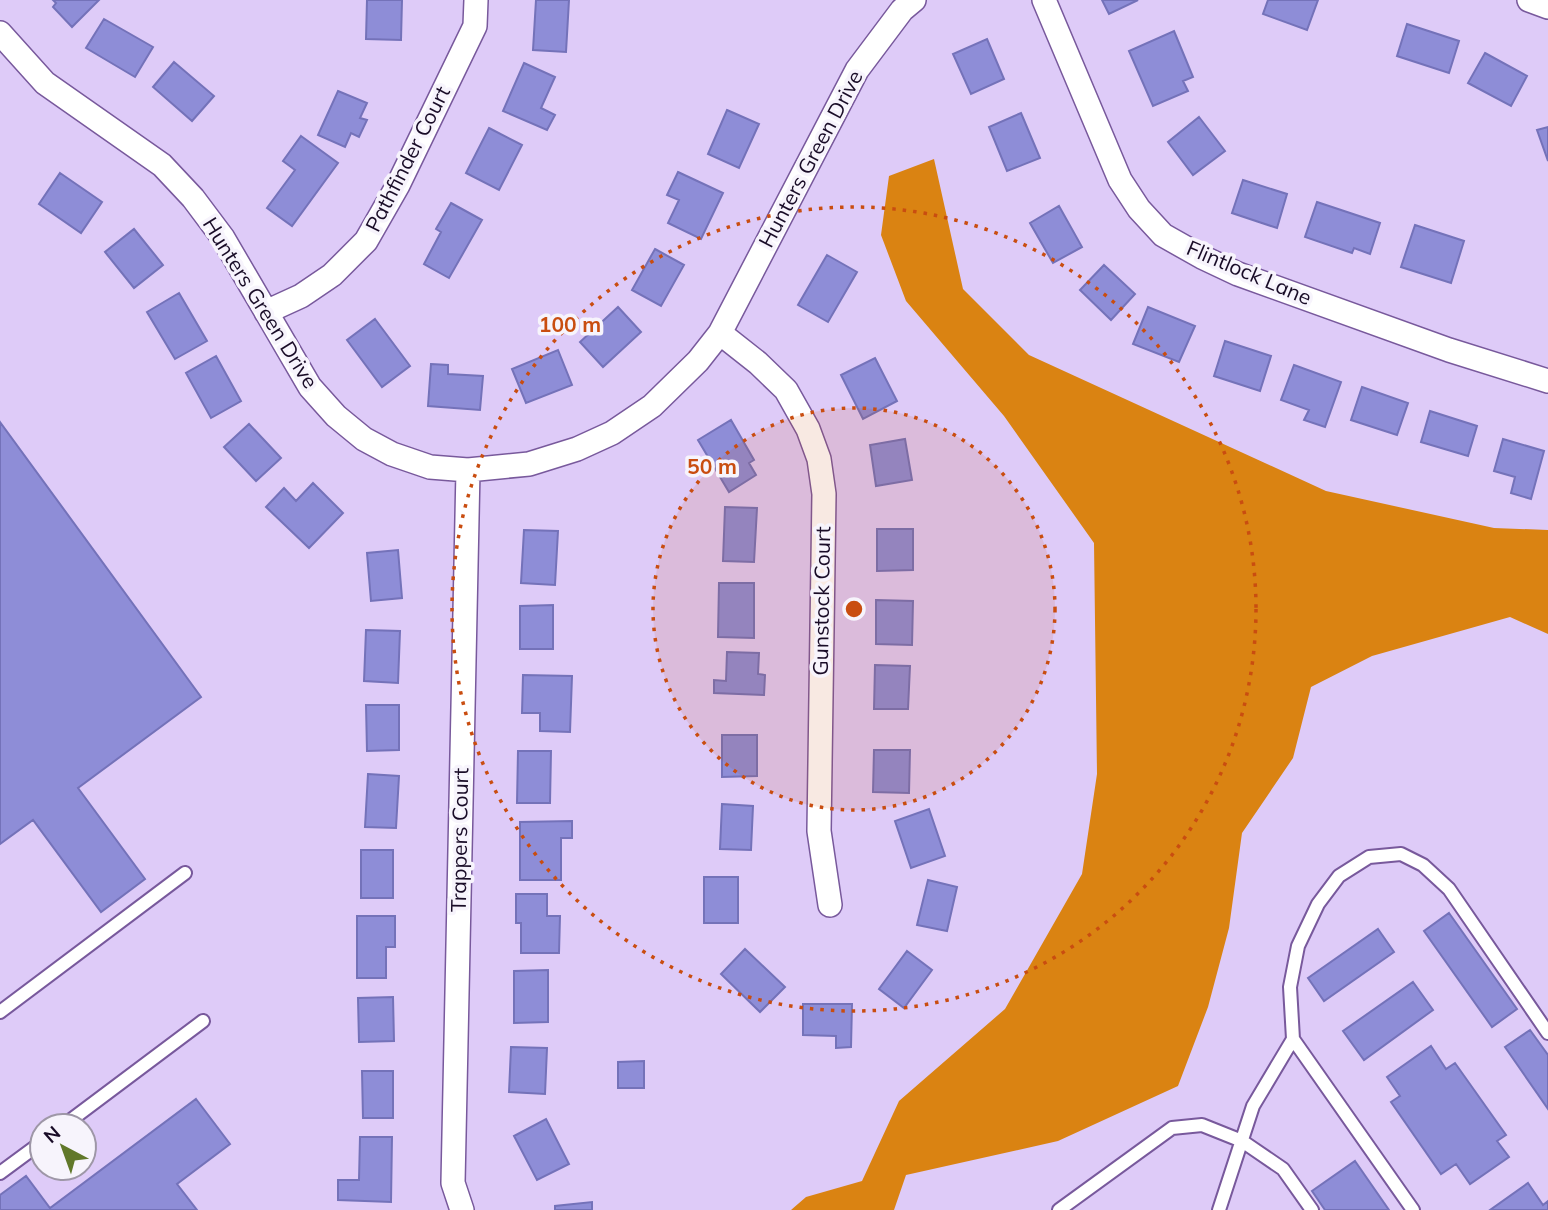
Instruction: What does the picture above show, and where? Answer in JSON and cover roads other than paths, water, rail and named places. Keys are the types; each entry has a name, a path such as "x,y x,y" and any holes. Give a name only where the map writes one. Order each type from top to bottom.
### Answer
{"street":[{"name":"Pathfinder Court","path":"266,313 301,296 332,275 366,241 398,185 475,26 476,0"},
{"name":"Hunters Green Drive","path":"0,33 45,83 162,165 193,198 223,238 310,387 335,416 364,439 392,454 430,467 468,470 529,464 577,449 612,433 652,405 698,361 720,333 857,70 902,10 914,0"},
{"name":"Flintlock Lane","path":"1044,0 1120,180 1139,209 1163,235 1238,274 1449,350 1548,381"},
{"path":"1530,0 1548,7"},
{"name":"Gunstock Court","path":"720,333 758,363 786,390 808,429 819,459 824,494 819,831 830,905"},
{"name":"Trappers Court","path":"462,1210 453,1184 468,470"}],"lane":[{"path":"1413,1210 1293,1039 1290,988 1298,946 1318,904 1339,876 1369,857 1401,854 1423,865 1449,889 1548,1033"},
{"path":"0,1012 186,873"},
{"path":"82,1112 203,1021"},
{"path":"1219,1210 1253,1107 1293,1039"},
{"path":"1059,1210 1172,1128 1202,1125 1242,1141 1283,1168 1312,1210"},
{"path":"0,1173 28,1152"}]}
